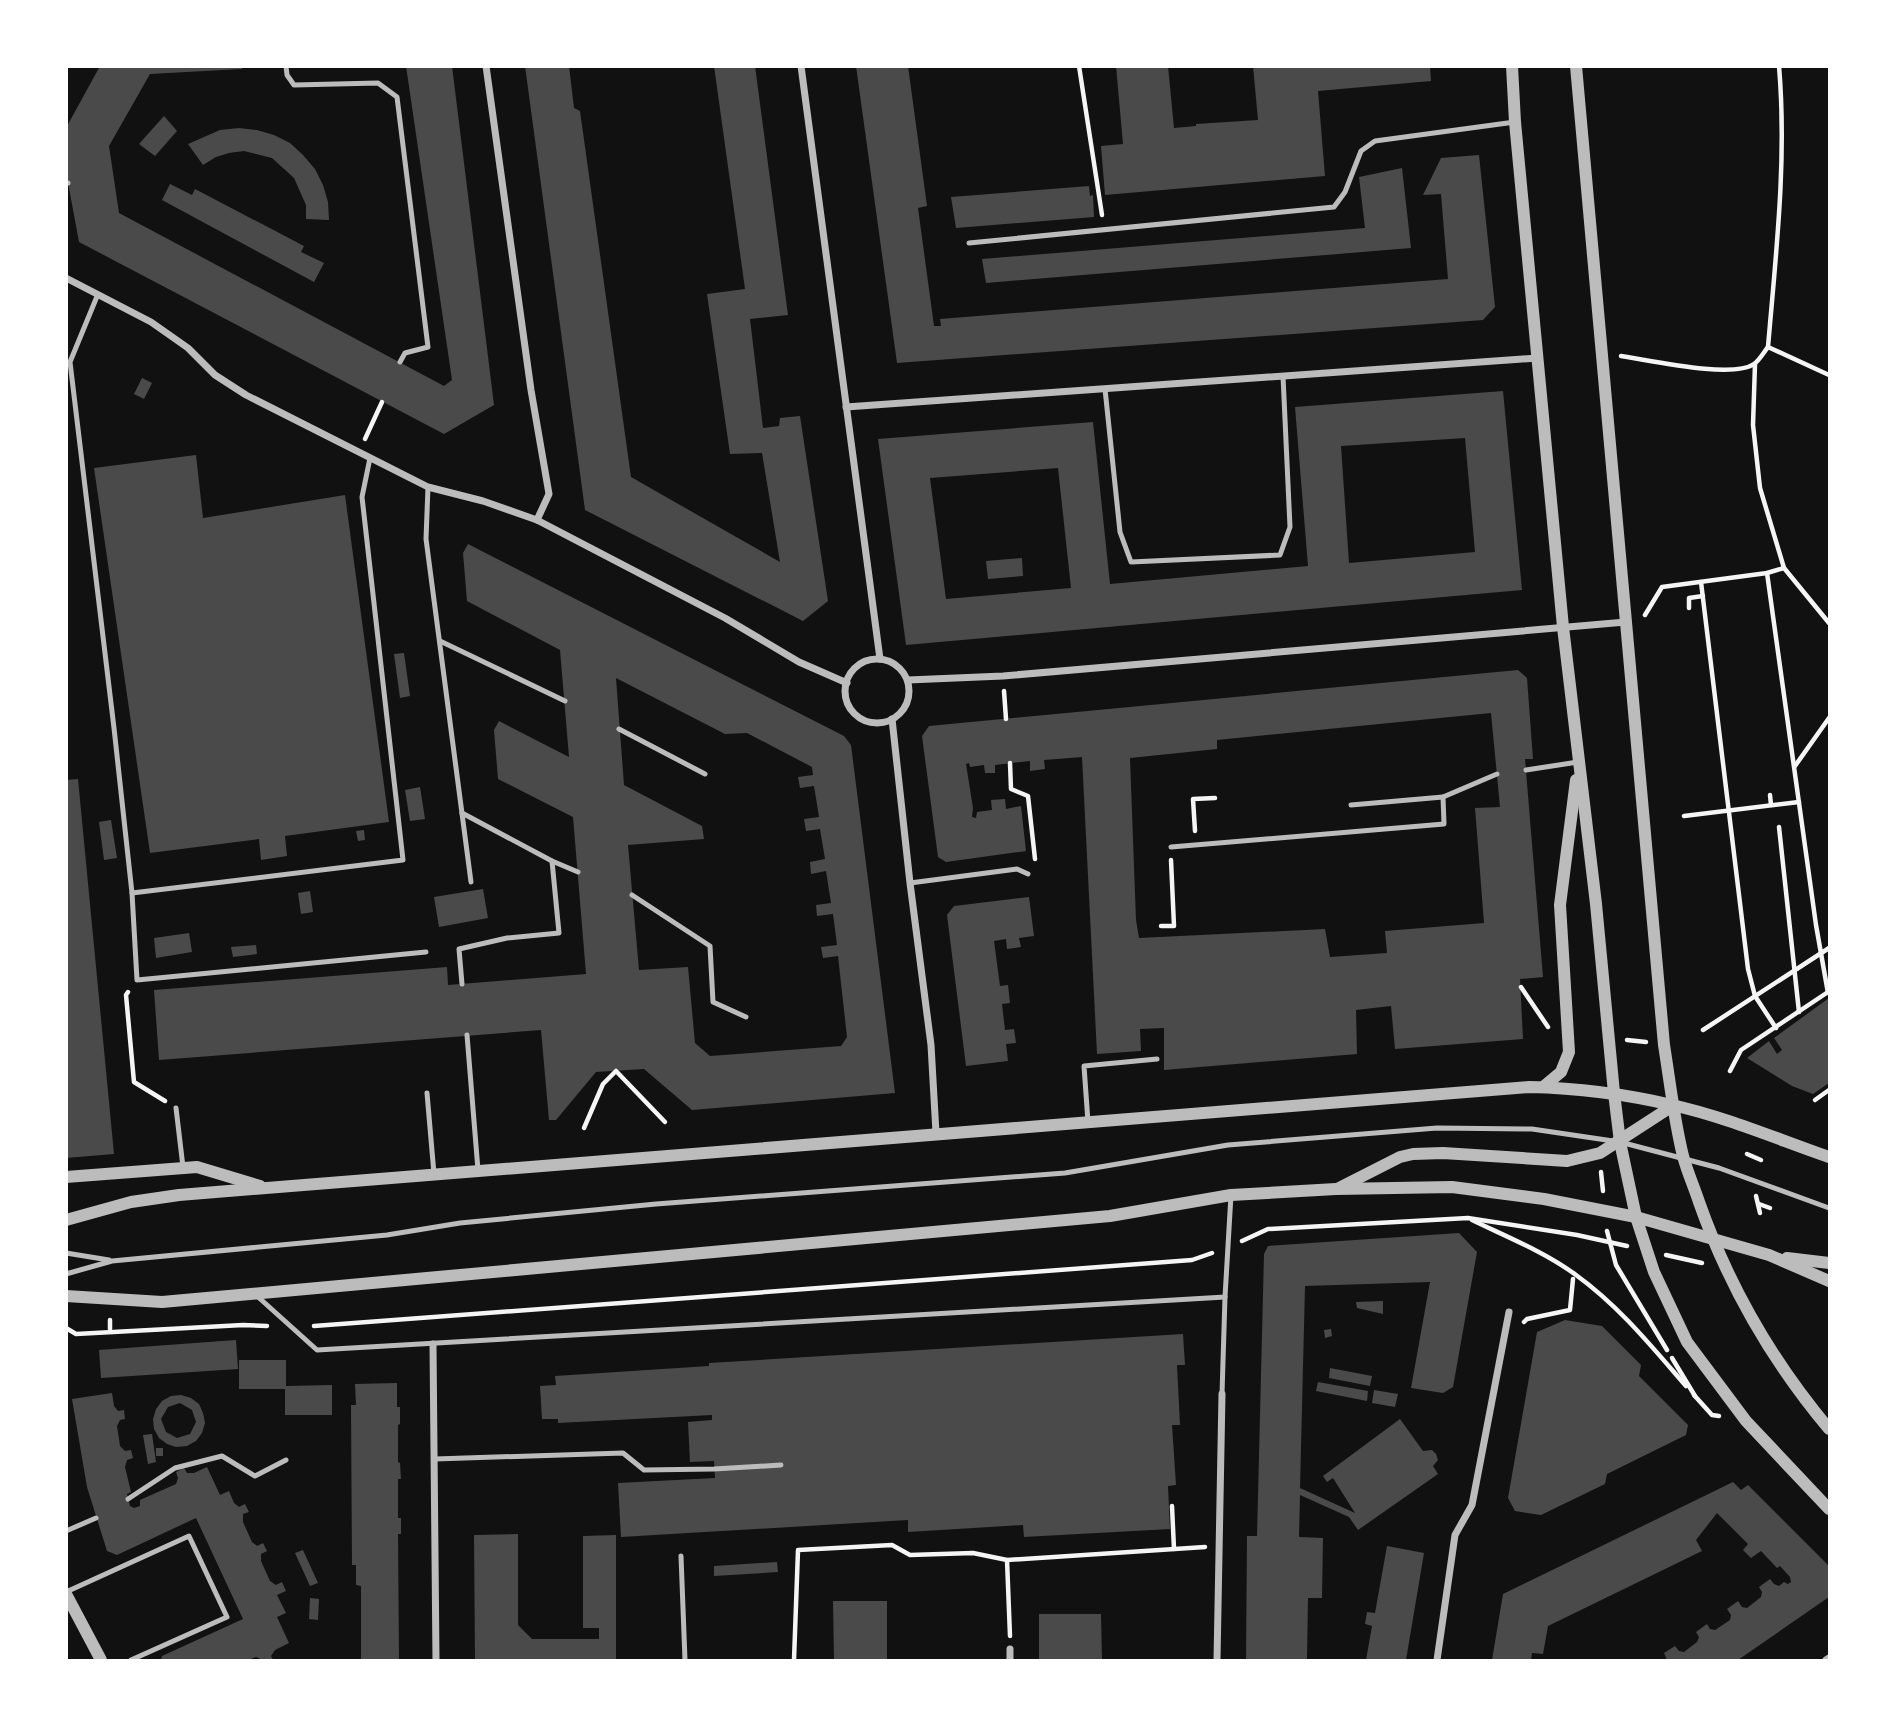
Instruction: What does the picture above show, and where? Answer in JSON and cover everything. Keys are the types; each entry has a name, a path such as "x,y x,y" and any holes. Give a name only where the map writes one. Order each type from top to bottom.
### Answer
{"street":[{"path":"486,66 531,390 550,494 537,520"},
{"path":"801,66 880,659"},
{"path":"1511,66 1563,627 1596,904 1620,1142 1636,1217 1654,1272 1687,1342 1746,1421 1829,1509"},
{"path":"1576,66 1664,1045 1674,1105 1684,1158 1713,1239 1748,1314 1806,1401 1829,1429"},
{"path":"66,278 151,322 188,348 215,375 246,395 428,487 482,501 537,520 724,618 799,662 847,682"},
{"path":"846,407 1537,358"},
{"path":"908,680 1003,676 1626,622"},
{"path":"880,659 894,664 908,680 910,691 907,703 892,719 879,723 866,721 855,714 848,704 845,691 847,682 853,669 863,662 880,659"},
{"path":"892,719 931,1045 936,1133"},
{"path":"1543,1087 1561,1072 1569,1052 1560,905 1578,762"},
{"path":"66,1220 131,1202 179,1195 1543,1087 1614,1093 1674,1105 1829,1157"},
{"path":"1336,1189 1400,1157 1413,1154 1443,1153 1567,1161 1600,1153 1674,1105"},
{"path":"66,1177 197,1167 267,1188"},
{"path":"66,1296 162,1302 1110,1216 1231,1195 1336,1189 1452,1187 1544,1199 1636,1217 1769,1255 1829,1281"},
{"path":"1769,1255 1829,1263"},
{"path":"1437,1661 1455,1535 1472,1505 1509,1312"},
{"path":"433,1343 436,1661"},
{"path":"1217,1661 1222,1394"},
{"path":"66,1593 71,1618 101,1661"},
{"path":"1010,1649 1010,1661"}],"lane":[{"path":"286,66 287,75 294,85 378,83 397,97 428,347 405,353 400,362"},
{"path":"969,243 1334,207 1345,192 1361,151 1375,141 1515,122"},
{"path":"98,294 71,362 132,892 137,980 426,953"},
{"path":"1105,389 1120,532 1131,562 1280,555 1290,527 1283,376"},
{"path":"132,892 403,860 362,497 370,458"},
{"path":"428,487 426,539 471,882"},
{"path":"440,641 565,701"},
{"path":"619,729 705,774"},
{"path":"1526,769 1578,762"},
{"path":"1351,805 1443,797 1497,774"},
{"path":"1171,847 1444,824 1443,797"},
{"path":"462,813 578,872"},
{"path":"462,984 459,949 507,938 559,933 552,861"},
{"path":"910,883 1017,869 1028,874"},
{"path":"632,895 710,946 713,1002 746,1017"},
{"path":"467,1035 478,1170"},
{"path":"1088,1122 1084,1066 1157,1059"},
{"path":"427,1093 434,1174"},
{"path":"176,1108 183,1167"},
{"path":"66,1274 112,1261 387,1235 460,1223 656,1204 1065,1173 1228,1145 1437,1128 1563,1132 1620,1142 1719,1168 1829,1208"},
{"path":"1222,1394 1231,1195"},
{"path":"66,1253 112,1261"},
{"path":"255,1294 317,1350 1225,1297"},
{"path":"435,1459 623,1453 644,1469 781,1465"},
{"path":"128,1499 175,1468 222,1455 255,1476 286,1460"},
{"path":"66,1531 96,1518"},
{"path":"66,1593 189,1536 227,1617 131,1661"},
{"path":"681,1556 685,1661"}],"path":[{"path":"1079,66 1104,230"},
{"path":"1603,354 1717,370 1755,364 1768,347 1781,202 1783,112 1779,66"},
{"path":"1768,347 1829,375"},
{"path":"1755,364 1753,425 1760,488 1784,568 1829,623"},
{"path":"358,452 382,402"},
{"path":"1626,622 1643,619 1662,587 1767,573 1784,568"},
{"path":"1730,1071 1741,1050 1829,992 1820,954 1767,573"},
{"path":"1701,582 1748,969 1755,996 1776,1028"},
{"path":"1689,607 1689,598 1703,596"},
{"path":"1003,676 1006,719"},
{"path":"1795,766 1829,718"},
{"path":"1010,763 1011,789 1028,796 1037,874 1028,874"},
{"path":"1770,794 1771,805"},
{"path":"1196,845 1193,799 1215,798"},
{"path":"1684,816 1799,802"},
{"path":"1779,827 1799,1012"},
{"path":"1161,926 1174,926 1171,847"},
{"path":"1703,1030 1829,948"},
{"path":"137,980 126,995 134,1082 176,1108"},
{"path":"1521,987 1549,1029"},
{"path":"1622,1039 1648,1042"},
{"path":"583,1128 603,1084 616,1071 665,1122"},
{"path":"1815,1100 1829,1090"},
{"path":"1745,1145 1749,1164"},
{"path":"1747,1154 1761,1160"},
{"path":"1756,1195 1759,1213"},
{"path":"1758,1203 1770,1208"},
{"path":"66,1328 76,1334 243,1325 292,1327 1192,1260 1268,1229 1468,1218 1609,1242 1616,1265 1695,1396 1628,1321 1576,1275 1545,1256 1468,1218"},
{"path":"1502,1348 1527,1319 1570,1310 1573,1279"},
{"path":"110,1320 110,1329"},
{"path":"1172,1506 1174,1549"},
{"path":"794,1661 798,1550 892,1545 910,1555 973,1553 1007,1560 1219,1546"},
{"path":"1007,1560 1010,1649"}],"building":[{"path":"100,66 242,66 242,69 150,74 109,146 119,213 444,386 452,380 406,66 452,66 494,405 444,434 79,242 66,172 66,128"},
{"path":"525,66 569,66 574,108 580,111 631,477 780,562 762,453 730,454 707,294 745,289 714,66 755,66 788,315 750,319 763,428 779,426 780,418 800,416 828,601 803,621 585,510"},
{"path":"856,66 908,66 927,206 918,208 934,326 941,326 940,319 1448,279 1441,194 1423,195 1441,158 1479,155 1495,307 1483,320 897,363"},
{"path":"1116,66 1168,66 1174,128 1258,120 1253,66 1430,66 1431,81 1318,91 1325,176 1105,195 1101,146 1123,144"},
{"path":"164,116 177,131 155,156 139,144"},
{"path":"239,128 274,135 290,143 303,155 315,169 323,185 329,220 306,219 306,205 294,178 272,158 244,151 216,157 203,165 188,144 220,130"},
{"path":"1402,168 1411,248 986,283 982,259 1365,228 1359,177"},
{"path":"170,184 192,195 195,189 304,246 301,252 324,263 314,282 162,200"},
{"path":"1089,186 1090,196 1093,195 1094,217 956,228 951,197"},
{"path":"142,378 152,383 144,399 134,394"},
{"path":"1503,391 1522,590 906,645 878,439 1093,422 1110,584 1308,566 1295,407","holes":["1465,438 1475,552 1349,563 1341,446","1058,468 1071,588 946,599 930,478"]},
{"path":"196,455 203,518 345,495 389,822 285,836 287,856 261,860 259,839 150,853 94,468"},
{"path":"468,544 844,736 851,745 895,1093 692,1110 644,1069 596,1072 556,1120 549,1120 541,1030 159,1060 154,990 447,967 448,985 586,974 573,817 498,779 494,730 499,721 569,757 560,650 467,601 463,553","holes":["616,678 725,734 747,733 812,767 813,775 798,777 800,788 814,786 819,817 804,819 806,831 820,829 825,859 810,862 811,874 826,871 831,903 816,905 817,916 833,914 837,945 821,947 823,958 838,956 847,1037 841,1046 710,1056 695,1043 688,967 639,970 628,845 704,839 702,826 624,785"]},
{"path":"1022,558 1023,576 988,579 986,561"},
{"path":"404,653 410,696 400,698 394,654"},
{"path":"1518,670 1527,678 1533,759 1525,759 1543,977 1520,979 1523,1039 1395,1049 1391,1006 1356,1010 1357,1054 1164,1070 1164,1028 1140,1029 1141,1051 1097,1054 1082,757 1044,760 1045,769 1030,771 1030,761 995,765 995,773 985,773 984,765 970,767 969,763 966,764 972,817 976,818 977,812 992,810 991,800 1005,799 1006,809 1021,806 1026,851 946,862 938,857 922,736 929,726","holes":["1491,713 1500,807 1475,808 1484,923 1385,931 1387,953 1330,957 1325,929 1139,938 1130,758 1217,749 1217,740"]},
{"path":"78,779 114,1154 66,1158 66,780"},
{"path":"420,787 425,819 410,821 405,790"},
{"path":"111,820 117,858 104,860 99,822"},
{"path":"364,830 365,840 358,841 356,831"},
{"path":"483,889 488,918 439,927 434,897"},
{"path":"310,891 313,912 301,914 298,893"},
{"path":"1029,897 1034,936 1019,938 1021,947 1007,949 1006,939 994,941 1000,986 1008,985 1010,1003 1002,1004 1005,1030 1014,1029 1016,1043 1006,1044 1008,1061 966,1066 947,915 954,906"},
{"path":"189,933 192,952 156,958 154,938"},
{"path":"256,945 257,954 233,957 231,947"},
{"path":"1829,998 1829,1083 1813,1094 1792,1086 1747,1058 1769,1041 1777,1054 1782,1050 1774,1038"},
{"path":"1459,1233 1477,1252 1453,1387 1443,1393 1411,1388 1430,1282 1305,1286 1300,1488 1355,1513 1333,1478 1327,1482 1323,1476 1400,1419 1423,1451 1432,1450 1436,1454 1438,1460 1433,1466 1438,1474 1358,1530 1349,1517 1300,1495 1299,1537 1323,1538 1322,1598 1308,1598 1307,1660 1246,1660 1247,1536 1257,1536 1264,1254 1268,1246"},
{"path":"1383,1301 1383,1314 1357,1308 1356,1302"},
{"path":"1565,1320 1602,1326 1641,1365 1639,1376 1688,1425 1686,1435 1607,1474 1605,1484 1541,1515 1515,1511 1508,1498 1537,1332"},
{"path":"1331,1329 1332,1336 1325,1338 1324,1330"},
{"path":"1183,1334 1185,1365 1177,1365 1180,1425 1172,1425 1176,1485 1168,1486 1170,1529 1024,1537 1023,1525 908,1532 908,1520 621,1537 618,1483 715,1478 714,1461 690,1462 688,1422 712,1420 712,1415 558,1423 558,1419 542,1419 540,1386 556,1385 555,1376 709,1366 709,1363"},
{"path":"236,1340 238,1369 101,1378 99,1350"},
{"path":"239,1360 286,1360 286,1386 332,1385 332,1415 285,1415 285,1389 239,1389"},
{"path":"1330,1368 1372,1376 1370,1386 1329,1378"},
{"path":"1318,1382 1368,1391 1367,1401 1316,1391"},
{"path":"397,1383 397,1407 400,1407 398,1462 401,1479 398,1479 398,1518 401,1518 401,1534 398,1534 399,1660 361,1660 361,1586 356,1585 356,1565 352,1565 351,1405 356,1405 355,1384"},
{"path":"1374,1390 1398,1394 1395,1407 1372,1403"},
{"path":"112,1393 114,1406 118,1411 124,1410 125,1419 120,1420 117,1426 120,1446 125,1451 131,1450 133,1458 127,1460 125,1467 131,1492 127,1494 130,1506 140,1506 140,1500 176,1484 176,1472 184,1468 187,1473 194,1473 207,1467 220,1495 229,1491 234,1503 239,1507 245,1504 249,1512 243,1514 243,1522 252,1542 257,1546 263,1543 267,1551 261,1554 261,1561 270,1581 276,1585 282,1582 286,1591 277,1595 286,1613 277,1617 289,1643 275,1650 271,1656 273,1660 256,1657 248,1660 161,1660 162,1656 243,1619 196,1518 117,1555 107,1551 87,1487 72,1399"},
{"path":"171,1396 191,1398 199,1404 203,1413 205,1423 202,1433 196,1441 187,1446 167,1444 159,1438 154,1429 156,1409 162,1401","holes":["180,1403 192,1410 196,1422 190,1434 177,1438 166,1432 161,1419 168,1407"]},
{"path":"152,1434 156,1462 148,1464 143,1435"},
{"path":"156,1448 163,1448 163,1456 156,1456"},
{"path":"1733,1482 1741,1490 1748,1485 1829,1566 1829,1597 1738,1660 1667,1660 1664,1653 1675,1646 1684,1652 1697,1642 1699,1637 1696,1632 1707,1624 1710,1629 1715,1630 1730,1620 1731,1615 1727,1609 1738,1601 1742,1607 1747,1608 1761,1597 1759,1587 1770,1579 1779,1586 1784,1582 1791,1582 1780,1566 1777,1568 1761,1551 1751,1558 1743,1550 1748,1544 1717,1513 1696,1540 1702,1551 1548,1626 1543,1654 1532,1653 1531,1660 1492,1660 1503,1594"},
{"path":"518,1534 518,1625 532,1639 599,1639 599,1628 583,1628 583,1536 616,1535 616,1660 475,1660 474,1535"},
{"path":"1387,1546 1424,1553 1406,1660 1366,1660 1372,1626 1365,1624 1367,1612 1375,1613"},
{"path":"303,1550 318,1583 310,1586 295,1553"},
{"path":"777,1562 778,1572 714,1576 714,1566"},
{"path":"310,1598 319,1599 318,1620 309,1619"},
{"path":"833,1601 887,1601 887,1660 834,1660"},
{"path":"1039,1614 1101,1614 1102,1660 1039,1660"}]}
